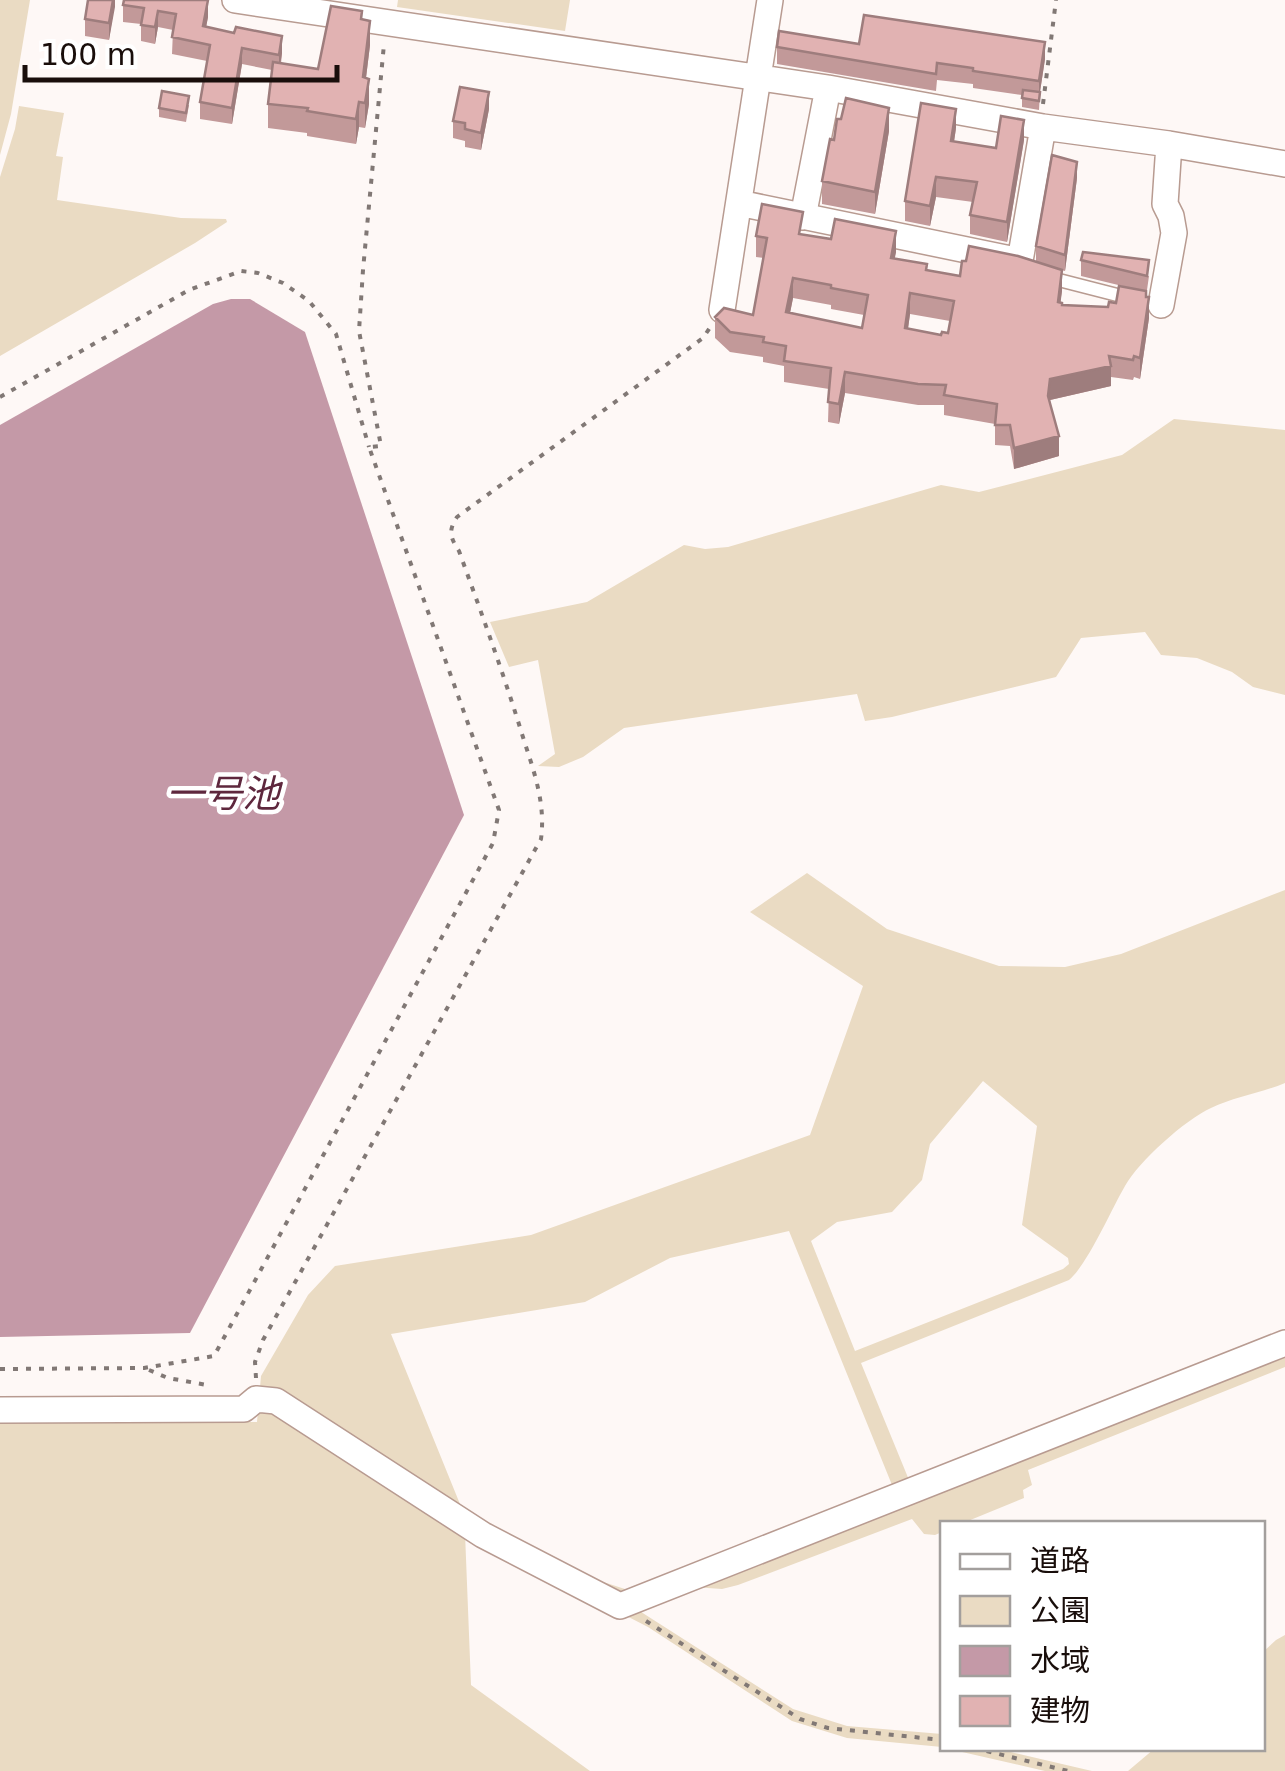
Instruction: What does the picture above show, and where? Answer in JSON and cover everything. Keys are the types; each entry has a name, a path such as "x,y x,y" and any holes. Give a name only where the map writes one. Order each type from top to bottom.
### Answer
{"street":[{"path":"235,0 828,88 1043,127 1285,164"},
{"path":"722,310 770,0"},
{"path":"803,217 828,88"},
{"path":"738,204 1027,268 1043,127"},
{"path":"1161,305 1174,234 1166,204 1169,144"},
{"path":"0,1410 244,1409 256,1399 276,1401 483,1535 620,1606 1285,1343"}],"lane":[{"path":"1027,268 1104,293 1161,305"}],"path":[{"path":"1043,127 1056,0"},
{"path":"369,447 381,446 359,331 386,21"},
{"path":"0,397 188,290 241,272 258,273 283,283 309,301 336,334 369,447 499,810 492,843 214,1356 144,1368 0,1369"},
{"path":"256,1399 256,1362 264,1340 541,839 544,818 539,788 506,682 459,551 450,538 451,527 457,517 703,338 722,310"},
{"path":"144,1368 168,1378 206,1384"},
{"path":"620,1606 800,1719 828,1728 940,1740"},
{"path":"986,1751 1068,1771"}],"green space":[{"path":"0,0 30,0 11,114 0,155"},
{"path":"398,0 570,0 565,31 397,7"},
{"path":"19,106 64,113 56,156 63,157 57,200 227,222 0,356 0,177"},
{"path":"1174,419 1285,430 1285,695 1253,687 1232,672 1197,658 1161,655 1145,632 1081,638 1056,677 892,717 865,721 857,694 624,728 583,757 559,767 538,766 555,754 538,660 509,667 490,622 587,602 684,545 705,549 728,547 941,485 979,492 1122,455"},
{"path":"807,873 887,929 999,966 1065,967 1121,954 1285,890 1285,1083 1211,1108 1164,1142 1132,1176 1091,1250 1069,1280 861,1363 909,1480 1285,1330 1285,1367 1028,1470 1032,1485 1023,1490 1024,1498 968,1521 940,1521 940,1533 935,1535 924,1534 912,1519 738,1585 722,1589 693,1587 638,1610 793,1709 847,1726 940,1734 940,1747 847,1738 792,1721 648,1627 465,1533 471,1685 590,1771 0,1771 0,1422 257,1422 261,1376 308,1295 335,1266 531,1235 810,1135 863,986 750,912","holes":["983,1081 1037,1126 1022,1225 1068,1258 1069,1264 855,1351 811,1241 837,1222 892,1212 922,1180 930,1144","789,1231 892,1485 631,1591 545,1563 464,1514 391,1334 585,1302 670,1258"]},
{"path":"1285,1635 1285,1771 1128,1771 1152,1751 1265,1751 1265,1650"},
{"path":"958,1751 1007,1751 1092,1771 1045,1771"}],"water":[{"name":"一号池","path":"250,299 305,332 464,815 190,1333 0,1337 0,425 213,304"}],"building":[{"path":"88,0 113,0 109,23 85,19"},
{"path":"124,0 208,0 203,26 234,33 236,27 282,36 279,55 242,48 232,108 200,102 210,45 172,37 176,14 158,11 155,27 141,25 144,8 123,5"},
{"path":"331,6 362,11 361,19 370,21 363,77 369,79 365,103 359,102 356,119 268,104 273,62 318,69"},
{"path":"864,15 1045,42 1039,81 937,63 936,74 777,47 779,31 859,44"},
{"path":"460,87 489,92 481,133 453,121"},
{"path":"1023,90 1040,92 1039,101 1022,98"},
{"path":"162,91 189,96 186,113 159,108"},
{"path":"846,98 889,108 875,192 822,181 830,139 834,140"},
{"path":"921,103 956,109 951,141 996,148 1001,116 1024,120 1007,222 970,215 977,182 936,177 930,206 905,201"},
{"path":"1052,155 1077,162 1065,255 1036,246"},
{"path":"762,204 803,212 799,234 831,239 835,219 896,231 891,258 927,264 926,270 960,276 969,246 1062,270 1058,302 1062,305 1108,307 1109,302 1116,303 1119,286 1146,291 1149,297 1140,358 1109,356 1111,366 1050,379 1048,396 1059,436 1014,448 1010,425 995,425 997,404 944,395 946,385 845,372 839,404 828,402 831,368 784,361 786,346 763,342 764,337 730,332 715,317 724,308 753,315 767,238 756,236","holes":["793,278 868,295 862,328 786,312","910,293 954,301 948,333 905,328"]},
{"path":"1083,252 1149,260 1147,276 1081,260"}]}
